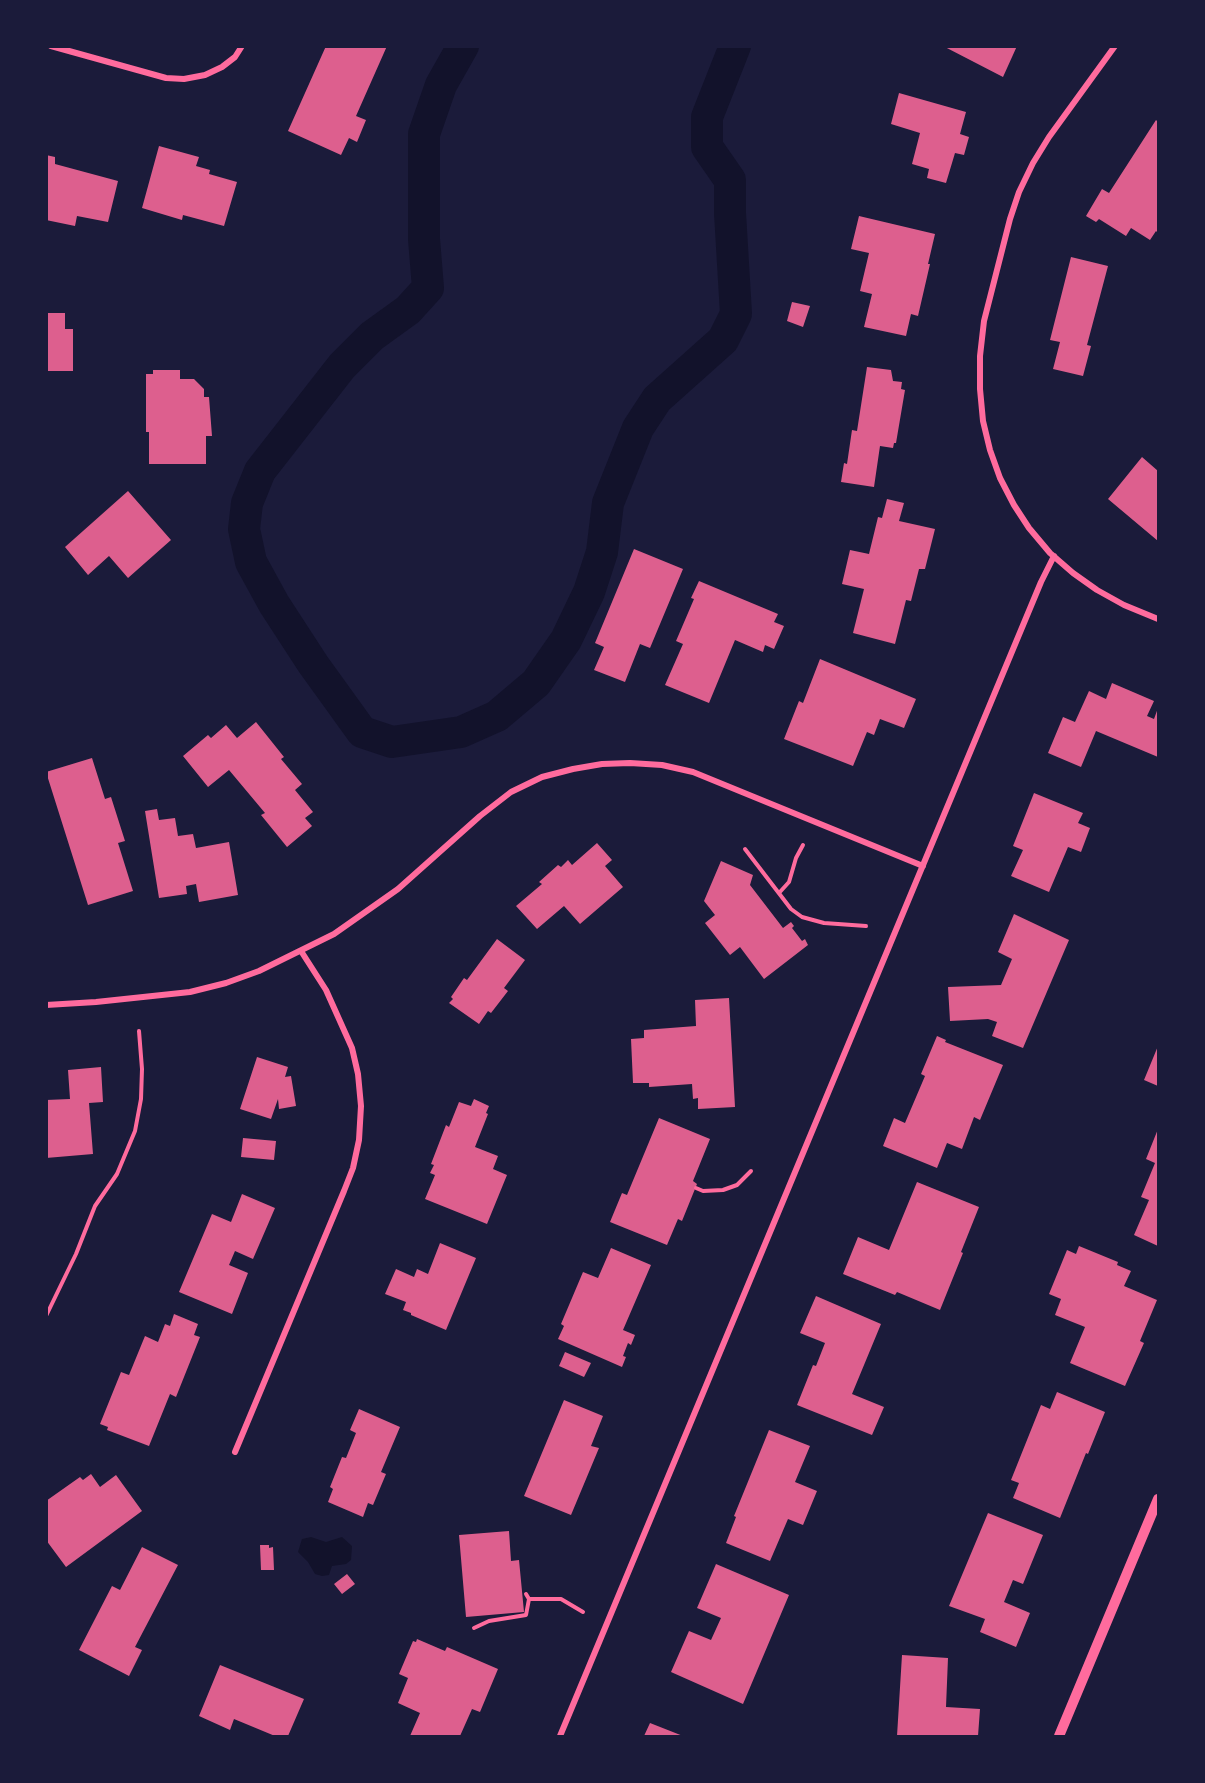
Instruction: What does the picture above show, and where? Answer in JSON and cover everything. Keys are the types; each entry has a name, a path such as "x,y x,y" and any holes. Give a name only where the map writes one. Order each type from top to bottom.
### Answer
{"street":[{"path":"51,46 165,78 184,79 205,75 222,67 236,57 242,46"},
{"path":"1115,46 1049,137 1019,192 984,321 980,389 983,421 990,450 1000,478 1029,528 1054,556 1097,590 1124,605 1158,619"},
{"path":"560,1737 1041,582 1054,556"},
{"path":"46,1005 106,1002 190,992 226,983 259,971 334,934 398,888 511,792 542,777 602,764 662,765 693,772 923,866"},
{"path":"235,1452 344,1191 353,1168 359,1140 361,1106 358,1074 352,1048 326,990 301,951"},
{"path":"1059,1737 1158,1499"}],"path":[{"path":"779,893 789,882 796,858 804,845"},
{"path":"745,849 791,909 802,917 824,922 866,926"},
{"path":"46,1316 76,1254 95,1206 117,1174 135,1131 141,1099 142,1069 139,1031"},
{"path":"696,1188 703,1191 723,1190 737,1185 751,1171"},
{"path":"474,1628 489,1621 526,1615 529,1599 526,1594"},
{"path":"529,1599 561,1599 583,1612"}],"shaded area":[{"path":"311,1537 326,1542 342,1537 352,1546 351,1560 346,1564 332,1566 329,1575 315,1574 298,1552 302,1539"}],"building":[{"path":"326,46 387,46 356,116 366,120 357,142 349,138 341,155 288,131"},
{"path":"943,46 1017,46 1003,77"},
{"path":"899,93 966,112 960,134 969,137 964,155 955,153 946,183 927,178 929,169 912,164 920,133 891,124"},
{"path":"1156,120 1158,122 1158,233 1156,231 1150,240 1131,228 1126,236 1099,219 1096,222 1086,216 1102,189 1109,193"},
{"path":"159,146 199,157 196,166 210,170 209,174 237,182 224,226 183,215 182,220 142,208"},
{"path":"46,155 55,157 55,164 118,181 108,222 77,216 75,226 46,220"},
{"path":"859,216 935,234 918,316 911,314 906,336 864,327 872,294 860,291 869,253 851,249"},
{"path":"1071,257 1108,266 1087,345 1091,346 1083,376 1053,369 1060,342 1050,340"},
{"path":"792,302 810,306 803,327 787,321"},
{"path":"46,313 65,313 65,329 73,329 73,371 46,371"},
{"path":"867,367 891,370 893,381 902,382 901,389 905,390 896,443 893,448 880,446 874,487 841,482 844,463 847,464 852,430 857,431"},
{"path":"153,370 180,370 180,379 194,379 204,389 204,397 209,397 212,436 206,436 206,464 149,464 149,432 146,432 146,374 153,374"},
{"path":"1142,457 1158,471 1158,541 1108,499"},
{"path":"128,491 171,540 128,578 109,556 88,575 65,547"},
{"path":"887,499 904,503 899,521 935,529 925,569 919,569 911,601 906,600 895,644 853,633 864,589 842,584 850,550 869,554 878,517 882,518"},
{"path":"634,549 683,569 650,648 640,644 625,682 594,670 604,647 595,643"},
{"path":"699,581 778,614 774,622 784,626 774,649 765,645 763,652 735,640 709,703 665,685 683,644 676,641"},
{"path":"820,659 916,699 904,728 880,719 874,735 867,732 853,766 784,739 799,701 803,703"},
{"path":"1112,683 1154,701 1147,716 1154,719 1158,708 1158,757 1096,731 1081,767 1048,753 1063,717 1075,722 1089,691 1106,699"},
{"path":"256,722 284,757 281,759 302,784 295,790 313,812 305,818 312,826 287,847 261,815 265,813 229,770 208,787 183,756 208,735 211,738 226,725 237,738"},
{"path":"92,758 105,799 111,797 125,841 118,843 133,891 88,905 46,772"},
{"path":"1034,793 1083,813 1078,823 1090,828 1081,852 1068,847 1049,892 1011,876 1023,850 1013,846"},
{"path":"157,809 159,820 175,818 178,836 193,834 196,848 229,842 238,895 199,902 196,884 186,886 187,894 159,898 145,811"},
{"path":"597,843 612,860 605,866 623,887 580,924 564,906 537,929 516,906 542,884 539,882 558,865 561,867 568,860 572,865"},
{"path":"721,861 753,875 750,885 783,928 791,922 794,926 792,928 802,941 805,939 808,945 764,979 740,947 730,955 705,923 715,915 704,901"},
{"path":"1014,914 1069,940 1023,1048 992,1036 997,1022 988,1019 950,1021 948,987 1001,985 1012,959 998,952"},
{"path":"497,939 525,960 504,988 508,991 491,1013 488,1011 479,1024 449,1003 464,978 467,980"},
{"path":"729,998 735,1107 698,1109 698,1098 693,1099 692,1084 649,1087 649,1083 633,1083 631,1039 644,1038 644,1030 696,1026 695,1000"},
{"path":"937,1036 946,1040 945,1042 1003,1065 980,1120 974,1117 962,1149 947,1143 937,1168 883,1146 894,1118 905,1123 925,1076 921,1074"},
{"path":"1158,1046 1158,1086 1144,1080"},
{"path":"257,1057 288,1067 285,1077 291,1076 296,1106 279,1109 278,1099 271,1119 240,1109"},
{"path":"101,1067 103,1102 89,1103 93,1154 46,1158 46,1100 70,1099 68,1070"},
{"path":"474,1099 489,1106 475,1147 498,1156 493,1169 507,1175 487,1224 425,1199 435,1175 430,1173 434,1165 431,1164 446,1125 449,1127 459,1102 471,1106"},
{"path":"659,1118 710,1139 693,1181 697,1184 682,1221 678,1219 667,1245 610,1222 622,1193 627,1195"},
{"path":"1158,1129 1158,1246 1134,1235 1149,1200 1141,1197 1155,1163 1146,1159"},
{"path":"243,1138 276,1141 274,1160 241,1157"},
{"path":"917,1182 979,1207 940,1310 897,1292 895,1295 843,1274 858,1237 889,1250"},
{"path":"242,1194 275,1208 253,1259 235,1251 229,1265 248,1273 232,1314 179,1292 212,1214 231,1222"},
{"path":"440,1243 476,1258 446,1330 411,1315 403,1310 406,1302 385,1294 396,1269 414,1277 417,1269 428,1274"},
{"path":"1079,1246 1118,1262 1117,1265 1131,1271 1124,1286 1157,1300 1140,1341 1144,1343 1125,1386 1070,1363 1085,1327 1055,1315 1061,1299 1049,1294 1067,1250 1076,1254"},
{"path":"611,1248 651,1265 623,1330 635,1335 631,1345 628,1343 622,1367 558,1339 564,1326 561,1324 583,1272 598,1278"},
{"path":"816,1296 881,1324 852,1394 884,1407 872,1435 797,1405 813,1365 816,1366 825,1343 800,1333"},
{"path":"174,1314 198,1324 194,1335 200,1337 176,1397 170,1394 149,1446 107,1430 108,1427 100,1424 121,1372 129,1375 145,1336 158,1342 165,1324 170,1326"},
{"path":"565,1352 591,1363 584,1377 559,1366"},
{"path":"1057,1392 1105,1412 1060,1518 1013,1498 1019,1483 1011,1480 1041,1405 1050,1409"},
{"path":"564,1400 603,1416 591,1446 599,1448 571,1515 524,1496"},
{"path":"359,1409 400,1427 381,1472 386,1474 373,1505 368,1503 363,1517 328,1502 333,1489 330,1487 342,1457 346,1458 356,1433 350,1430"},
{"path":"769,1430 810,1446 795,1482 817,1491 803,1525 788,1519 770,1561 726,1543 736,1517 734,1516"},
{"path":"91,1474 100,1487 116,1475 142,1511 66,1567 46,1540 46,1501 80,1477 83,1480"},
{"path":"988,1513 1043,1535 1023,1584 1013,1580 1004,1602 1030,1613 1016,1647 980,1632 985,1619 949,1606"},
{"path":"509,1531 511,1561 519,1560 524,1612 466,1617 459,1535"},
{"path":"260,1545 273,1547 274,1570 261,1570"},
{"path":"142,1547 178,1565 135,1647 142,1650 129,1676 79,1650 112,1586 120,1590"},
{"path":"716,1564 789,1595 743,1704 671,1672 689,1631 711,1640 721,1618 697,1608"},
{"path":"347,1574 355,1584 342,1594 334,1584"},
{"path":"417,1639 445,1651 447,1647 498,1669 480,1712 472,1709 460,1736 410,1736 420,1713 398,1703 408,1678 399,1674 413,1641 416,1642"},
{"path":"902,1655 948,1658 946,1707 980,1709 978,1736 897,1736"},
{"path":"220,1665 304,1699 288,1736 275,1736 234,1719 230,1730 199,1716"},
{"path":"650,1723 683,1736 644,1736"}],"waterway":[{"path":"463,46 441,85 424,134 424,239 428,288 408,310 372,336 342,366 260,471 247,503 244,529 251,562 274,604 313,664 362,732 392,742 461,732 497,716 536,683 566,640 589,592 602,552 608,503 638,428 657,399 723,340 736,314 730,180 707,147 707,117 735,46"}]}
